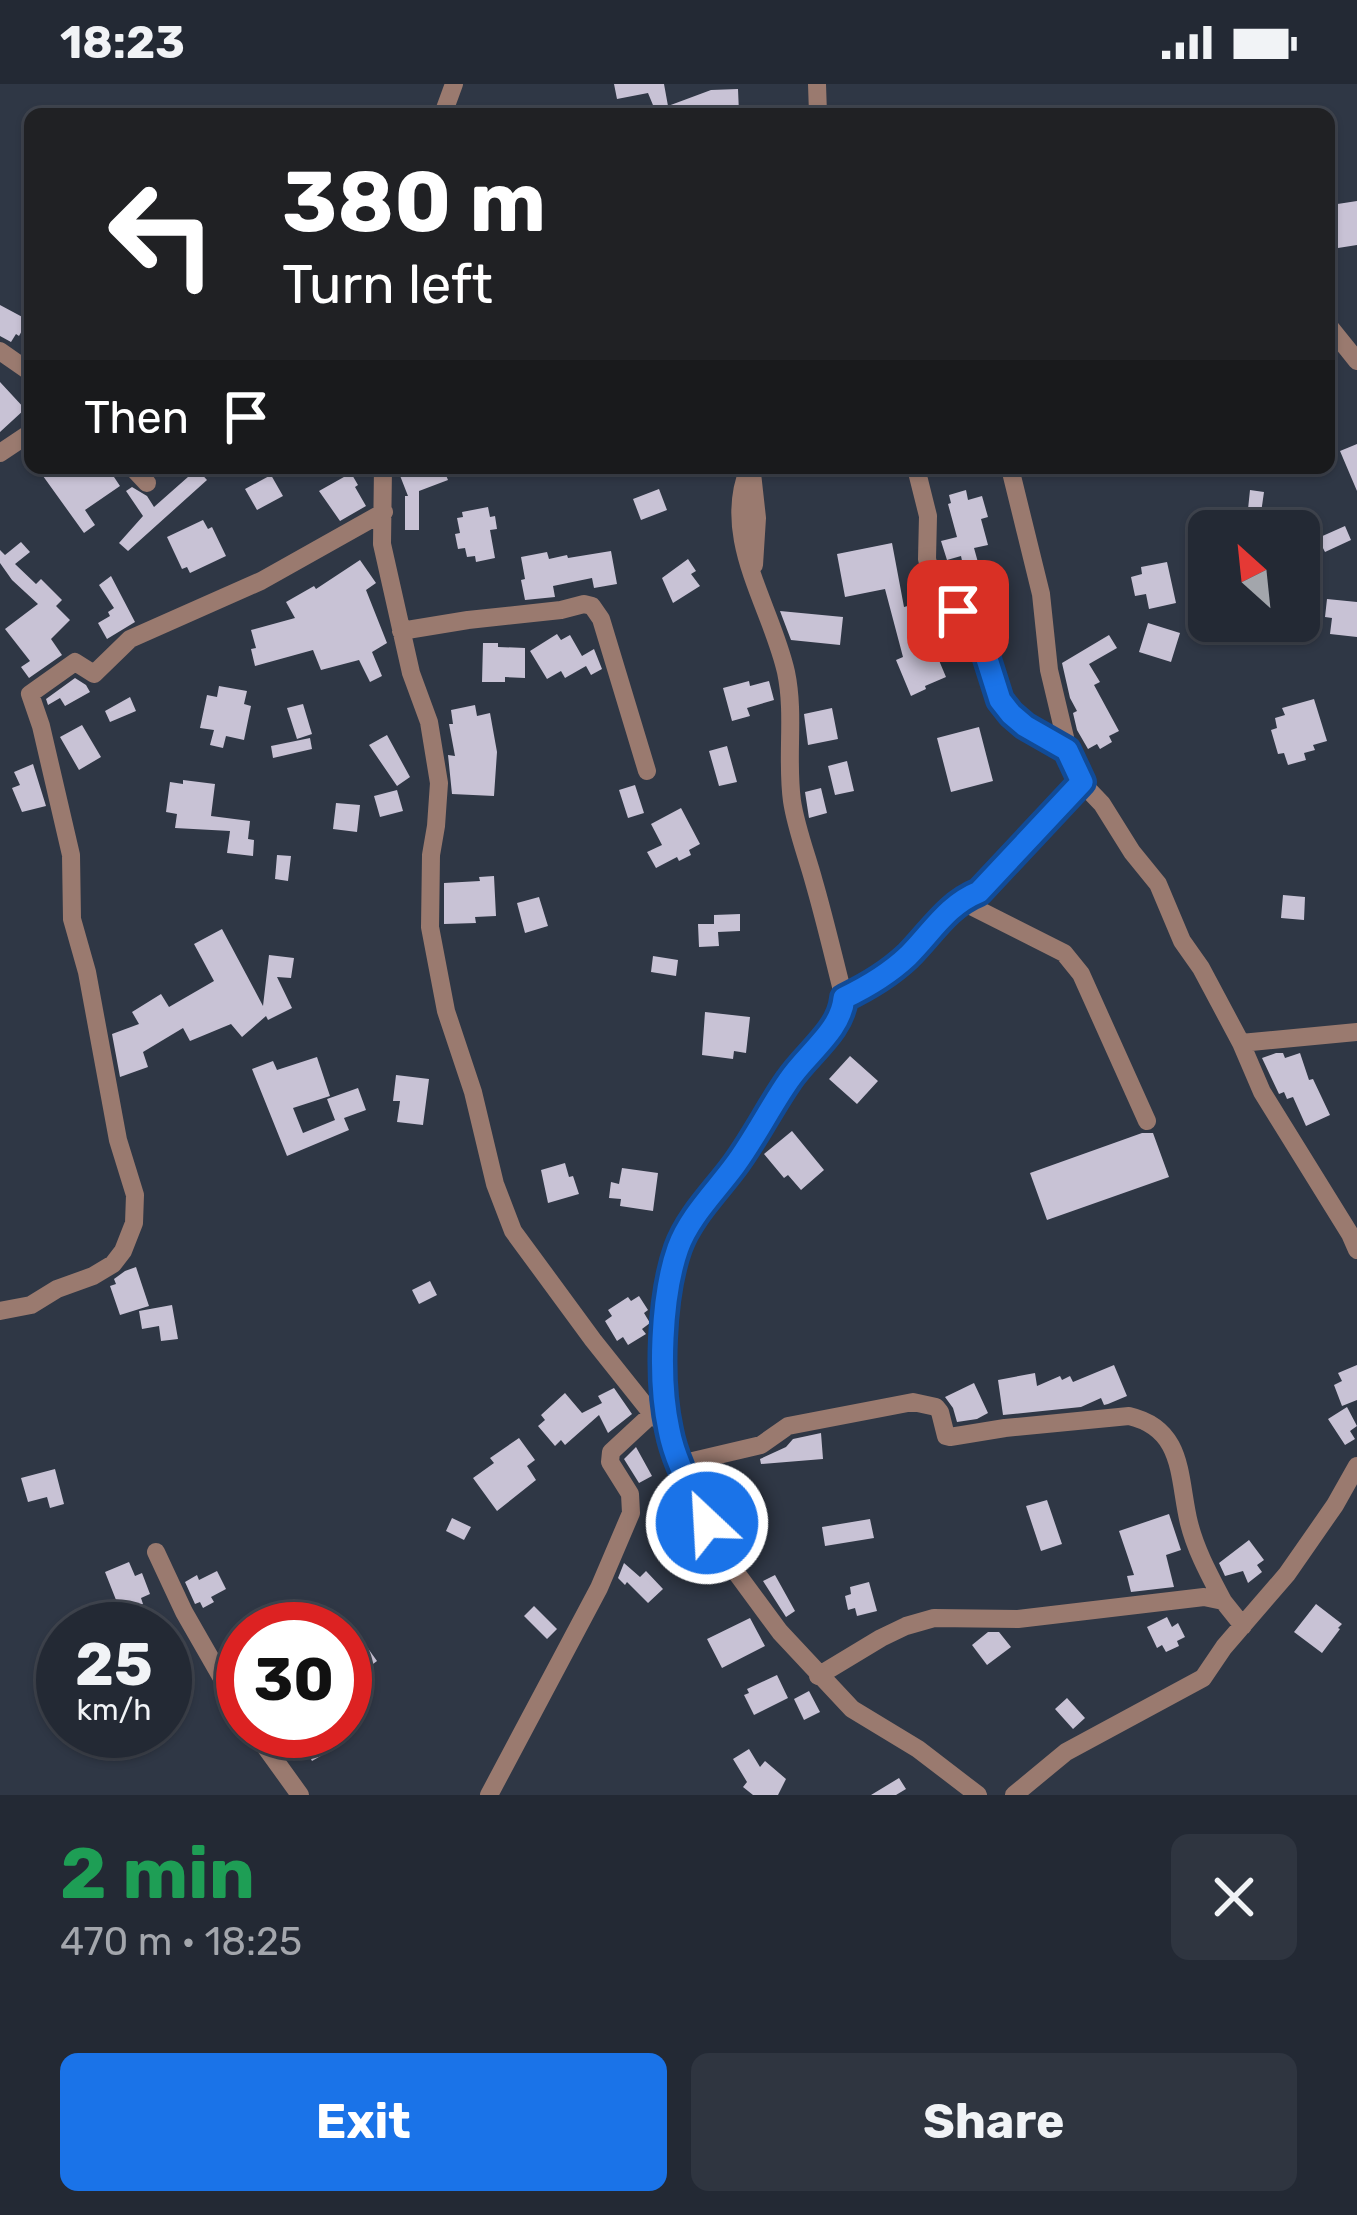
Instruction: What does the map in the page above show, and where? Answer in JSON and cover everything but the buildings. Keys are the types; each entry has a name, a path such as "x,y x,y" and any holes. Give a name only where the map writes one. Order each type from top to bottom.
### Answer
{"street":[{"path":"1335,334 1357,362"},
{"path":"139,474 147,483"},
{"path":"383,474 382,544 411,673 429,722 439,783 430,927 446,1011 473,1092 495,1184 513,1232 668,1430"},
{"path":"748,474 738,515 785,670 792,725 792,802 844,998 843,1014 800,1063 738,1162 678,1245 662,1342 668,1430 707,1523 780,1632 852,1708 918,1749 978,1795"},
{"path":"918,474 928,516 927,559 934,586 981,640 1000,700 1011,714 1067,750"},
{"path":"1011,474 1041,594 1049,670 1067,750 1082,782 1159,884 1181,941 1201,968 1262,1092 1357,1250"},
{"path":"0,1311 31,1305 113,1264 134,1223 135,1195 118,1140 87,972 72,920 71,855 30,694 75,662 94,674 130,639 262,581 384,512"},
{"path":"401,631 584,604 592,607 601,619 647,771"},
{"path":"844,998 905,959 959,900 979,892 1082,782"},
{"path":"959,900 1064,953 1081,974 1147,1120"},
{"path":"1241,1043 1357,1032"},
{"path":"680,1464 761,1445 788,1426 913,1402 936,1408 950,1437 1129,1416 1144,1420 1174,1450 1195,1544 1223,1601 1243,1626"},
{"path":"489,1795 599,1588 631,1513 630,1494 610,1462 611,1452 652,1414"},
{"path":"1014,1795 1066,1752 1203,1678 1287,1574 1357,1466"},
{"path":"156,1552 216,1668"},
{"path":"818,1676 881,1638 934,1618 1018,1619 1204,1597 1223,1601"},
{"path":"273,1758 300,1795"}],"route":[{"path":"707,1523 668,1430 662,1342 678,1245 738,1162 800,1063 843,1014 844,998 905,959 959,900 979,892 1082,782 1067,750 1025,726 1000,700 981,640 958,611"}]}
